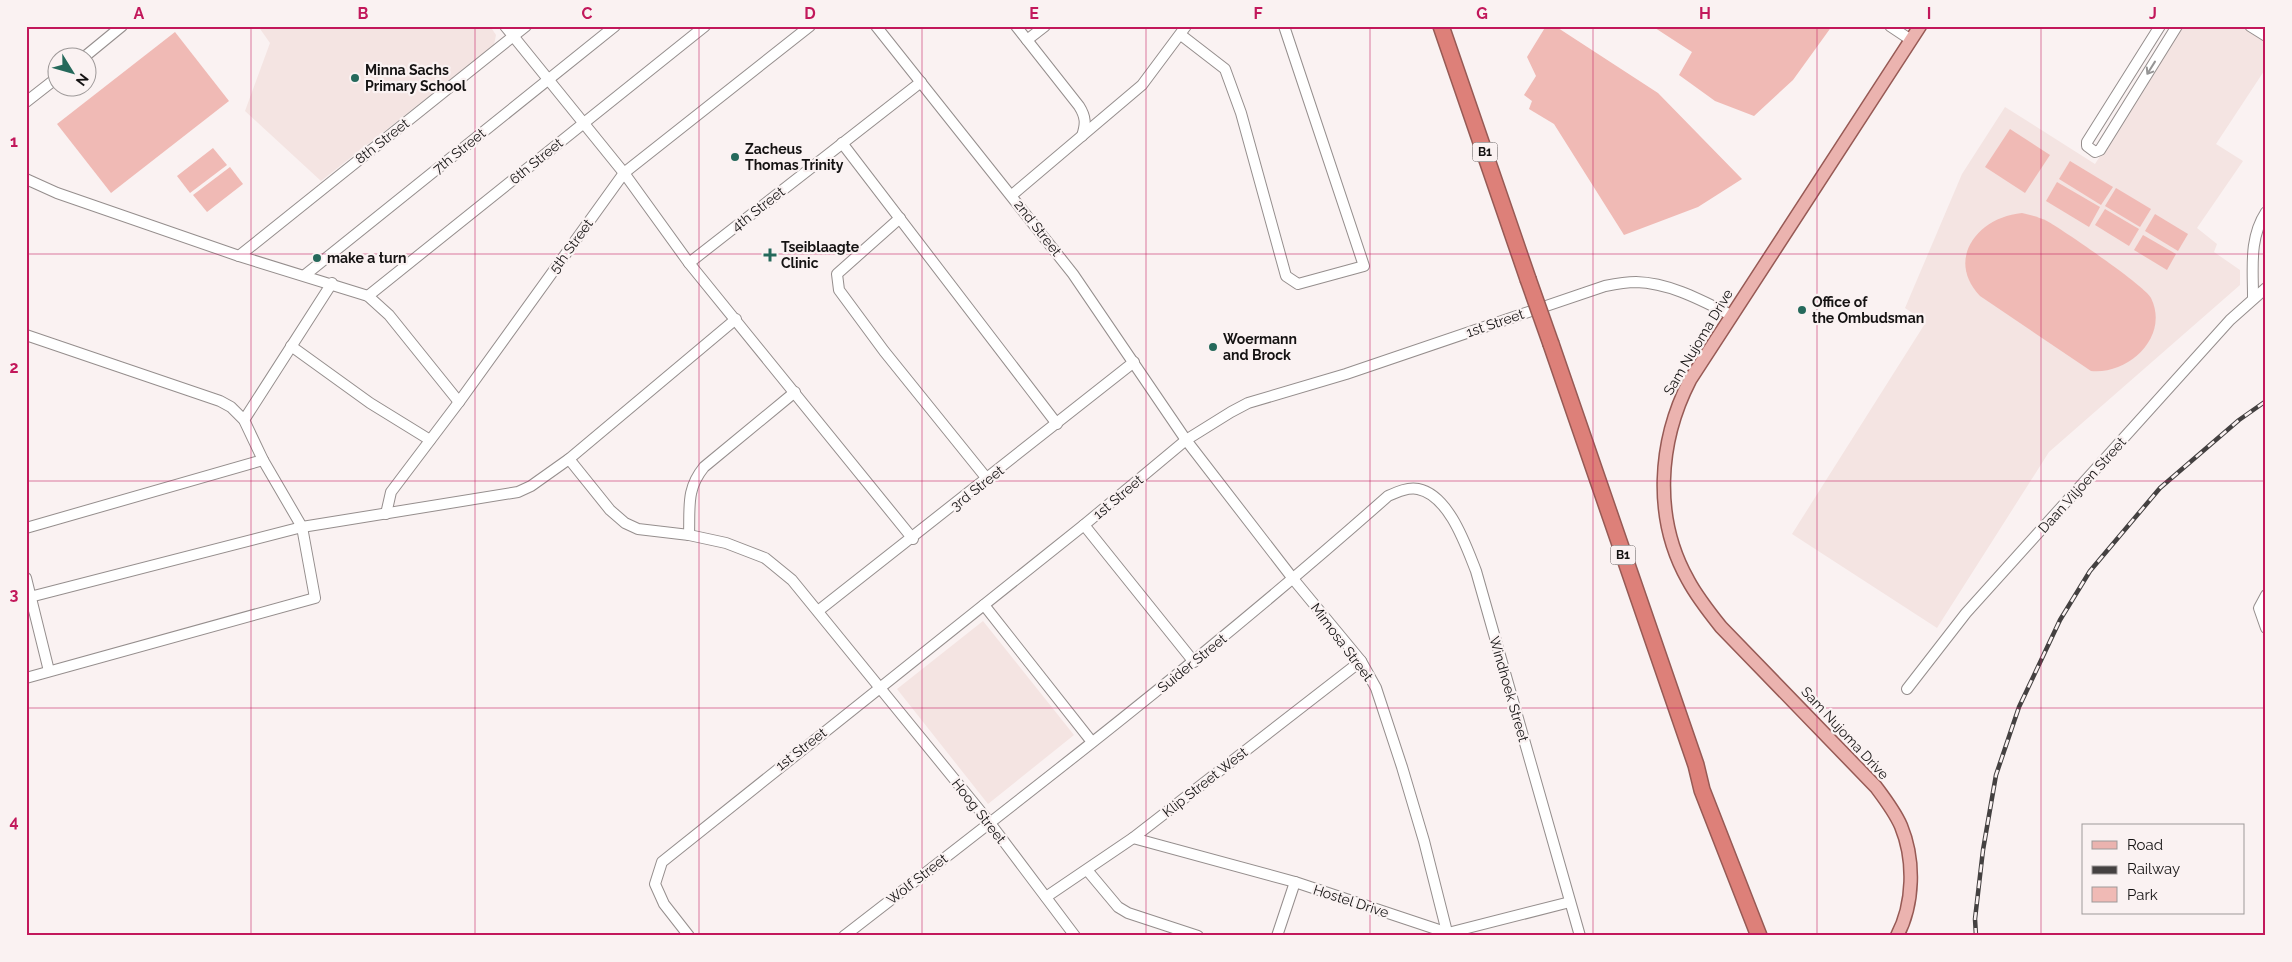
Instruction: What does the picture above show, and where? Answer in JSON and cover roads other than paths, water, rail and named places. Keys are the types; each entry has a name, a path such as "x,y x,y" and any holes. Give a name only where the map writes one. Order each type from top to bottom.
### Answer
{"highway":[{"name":"B1","path":"1441,26 1696,765 1767,936"},
{"name":"B1","path":"1696,765 1702,790 1759,936"}],"main road":[{"name":"Sam Nujoma Drive","path":"1896,936 1903,924 1908,906 1911,871 1906,840 1896,815 1876,787 1721,627 1687,579 1674,549 1666,517 1663,486 1670,427 1678,402 1690,380 1920,26"}],"street":[{"path":"95,48 122,26"},
{"path":"505,26 624,173 689,263 913,538"},
{"name":"8th Street","path":"239,256 526,26"},
{"name":"7th Street","path":"305,275 615,26"},
{"name":"6th Street","path":"368,296 705,26"},
{"name":"5th Street","path":"386,514 391,492 459,402 624,173 810,26"},
{"name":"2nd Street","path":"876,26 1073,274 1186,440"},
{"path":"1016,26 1085,116 1085,125 1081,138"},
{"path":"1027,40 1045,26"},
{"path":"1012,195 1142,84 1184,30 1225,69 1241,113 1286,276 1298,284 1364,266 1284,26"},
{"path":"1890,26 1911,40"},
{"path":"2160,26 2087,142 2087,146 2095,152 2100,150 2177,26"},
{"path":"2250,26 2266,36"},
{"name":"4th Street","path":"689,263 920,82"},
{"path":"26,102 48,86"},
{"path":"842,143 1058,424"},
{"path":"26,179 57,193 239,256 332,283 368,296 389,315 459,402"},
{"path":"2253,297 2252,248 2255,233 2266,212"},
{"path":"900,218 836,274 840,290 884,351 988,480"},
{"name":"1st Street","path":"689,936 664,904 655,884 662,862 1084,525 1186,440 1248,403 1346,374 1605,286 1634,282 1662,285 1692,296 1731,315"},
{"path":"244,420 332,283"},
{"name":"Daan Viljoen Street","path":"1907,689 1966,613 2253,297 2266,288"},
{"path":"29,598 302,528 518,492 531,486 569,459 736,319"},
{"path":"26,335 220,401 231,407 244,420 263,460 302,528 315,598 26,678"},
{"path":"291,346 370,403 430,440"},
{"name":"3rd Street","path":"818,611 988,480 1134,362"},
{"path":"689,535 690,493 694,480 704,466 795,392"},
{"name":"Mimosa Street","path":"1186,440 1294,580 1361,662 1376,688 1424,841 1448,935"},
{"name":"Hoog Street","path":"569,459 610,510 625,523 638,530 689,535 726,543 765,558 792,580 990,823 1076,936"},
{"path":"26,528 263,460"},
{"name":"Windhoek Street","path":"1388,496 1402,490 1419,489 1434,498 1446,509 1464,541 1476,571 1580,936"},
{"name":"Suider Street","path":"990,823 1194,662 1294,580 1388,496"},
{"path":"1084,525 1194,662"},
{"path":"26,578 29,598 49,671"},
{"path":"2265,596 2259,608 2266,628"},
{"path":"984,605 1092,742"},
{"name":"Klip Street West","path":"1046,897 1133,838 1361,662"},
{"name":"Wolf Street","path":"844,936 990,823"},
{"name":"Hostel Drive","path":"1133,838 1294,882 1448,935"},
{"path":"1087,870 1118,907 1128,913 1198,936"},
{"path":"1277,936 1294,882"},
{"path":"1448,935 1570,902"}],"railway":[{"path":"1976,936 1975,919 1983,850 1996,775 2019,707 2060,620 2090,571 2160,488 2239,420 2266,401"}],"place":[{"name":"Minna Sachs Primary School","path":"355,78"},
{"name":"Zacheus Thomas Trinity","path":"735,157"},
{"name":"Tseiblaagte Clinic","path":"770,255"},
{"name":"make a turn","path":"317,258"},
{"name":"Office of the Ombudsman","path":"1802,310"},
{"name":"Woermann and Brock","path":"1213,347"}]}
